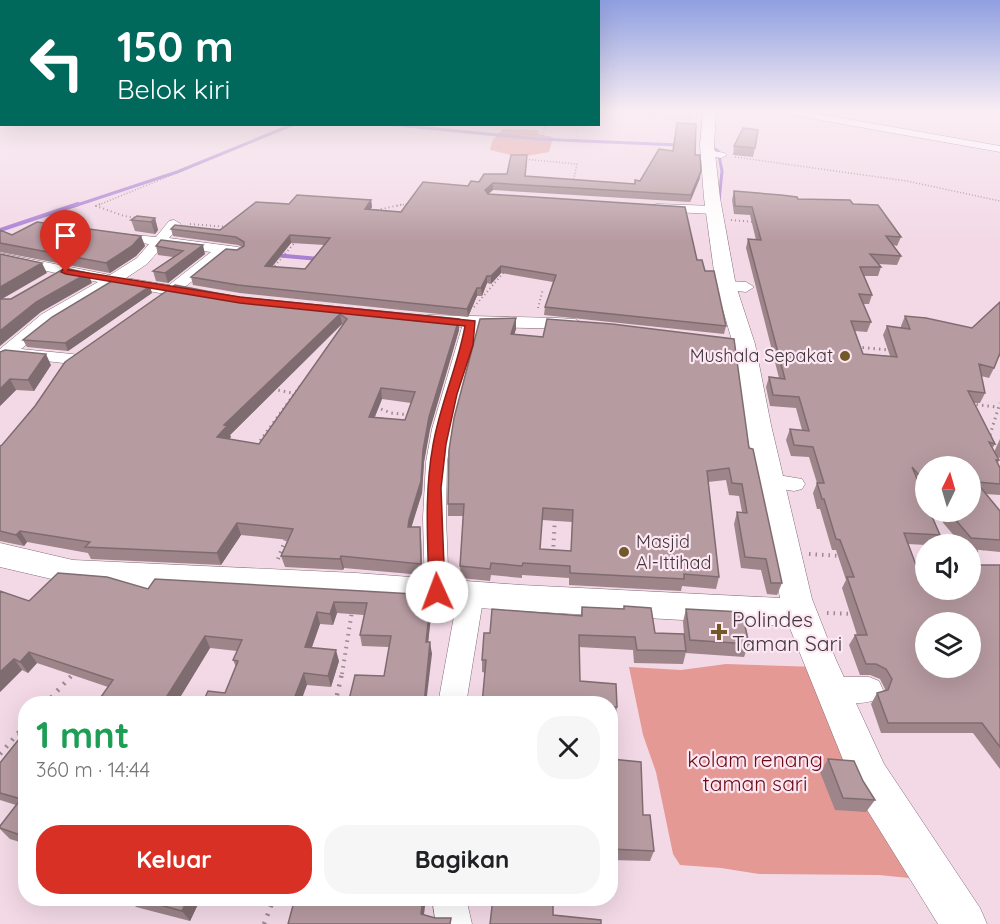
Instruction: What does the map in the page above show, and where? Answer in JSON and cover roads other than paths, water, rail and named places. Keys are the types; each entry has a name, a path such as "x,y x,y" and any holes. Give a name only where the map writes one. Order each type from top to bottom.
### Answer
{"street":[{"path":"714,155 718,209 740,319 781,482 808,612 848,690 870,778 964,924"},
{"path":"648,208 718,209"},
{"path":"3,356 54,314 140,264 170,233"},
{"path":"104,234 170,233 230,251 152,304"},
{"path":"0,257 66,272 196,292"},
{"path":"50,281 66,272"},
{"path":"29,308 54,314"},
{"path":"417,319 472,323 535,321 594,326"},
{"path":"437,592 433,506 437,463 445,417 455,378 468,345 472,323"},
{"path":"3,356 77,355 55,376"},
{"path":"0,555 72,572 808,612"},
{"path":"454,696 478,595"},
{"path":"451,906 454,924"}],"waterway":[{"path":"74,206 177,172 218,155"},
{"path":"719,155 722,171 719,201"},
{"path":"0,230 78,204"},
{"path":"274,255 319,259"}],"place":[{"name":"Mushala Sepakat","path":"845,356"},
{"name":"Masjid Al-Ittihad","path":"624,552"},
{"name":"Polindes Taman Sari","path":"719,632"}],"park label":[{"name":"kolam renang taman sari","path":"755,772"}]}
